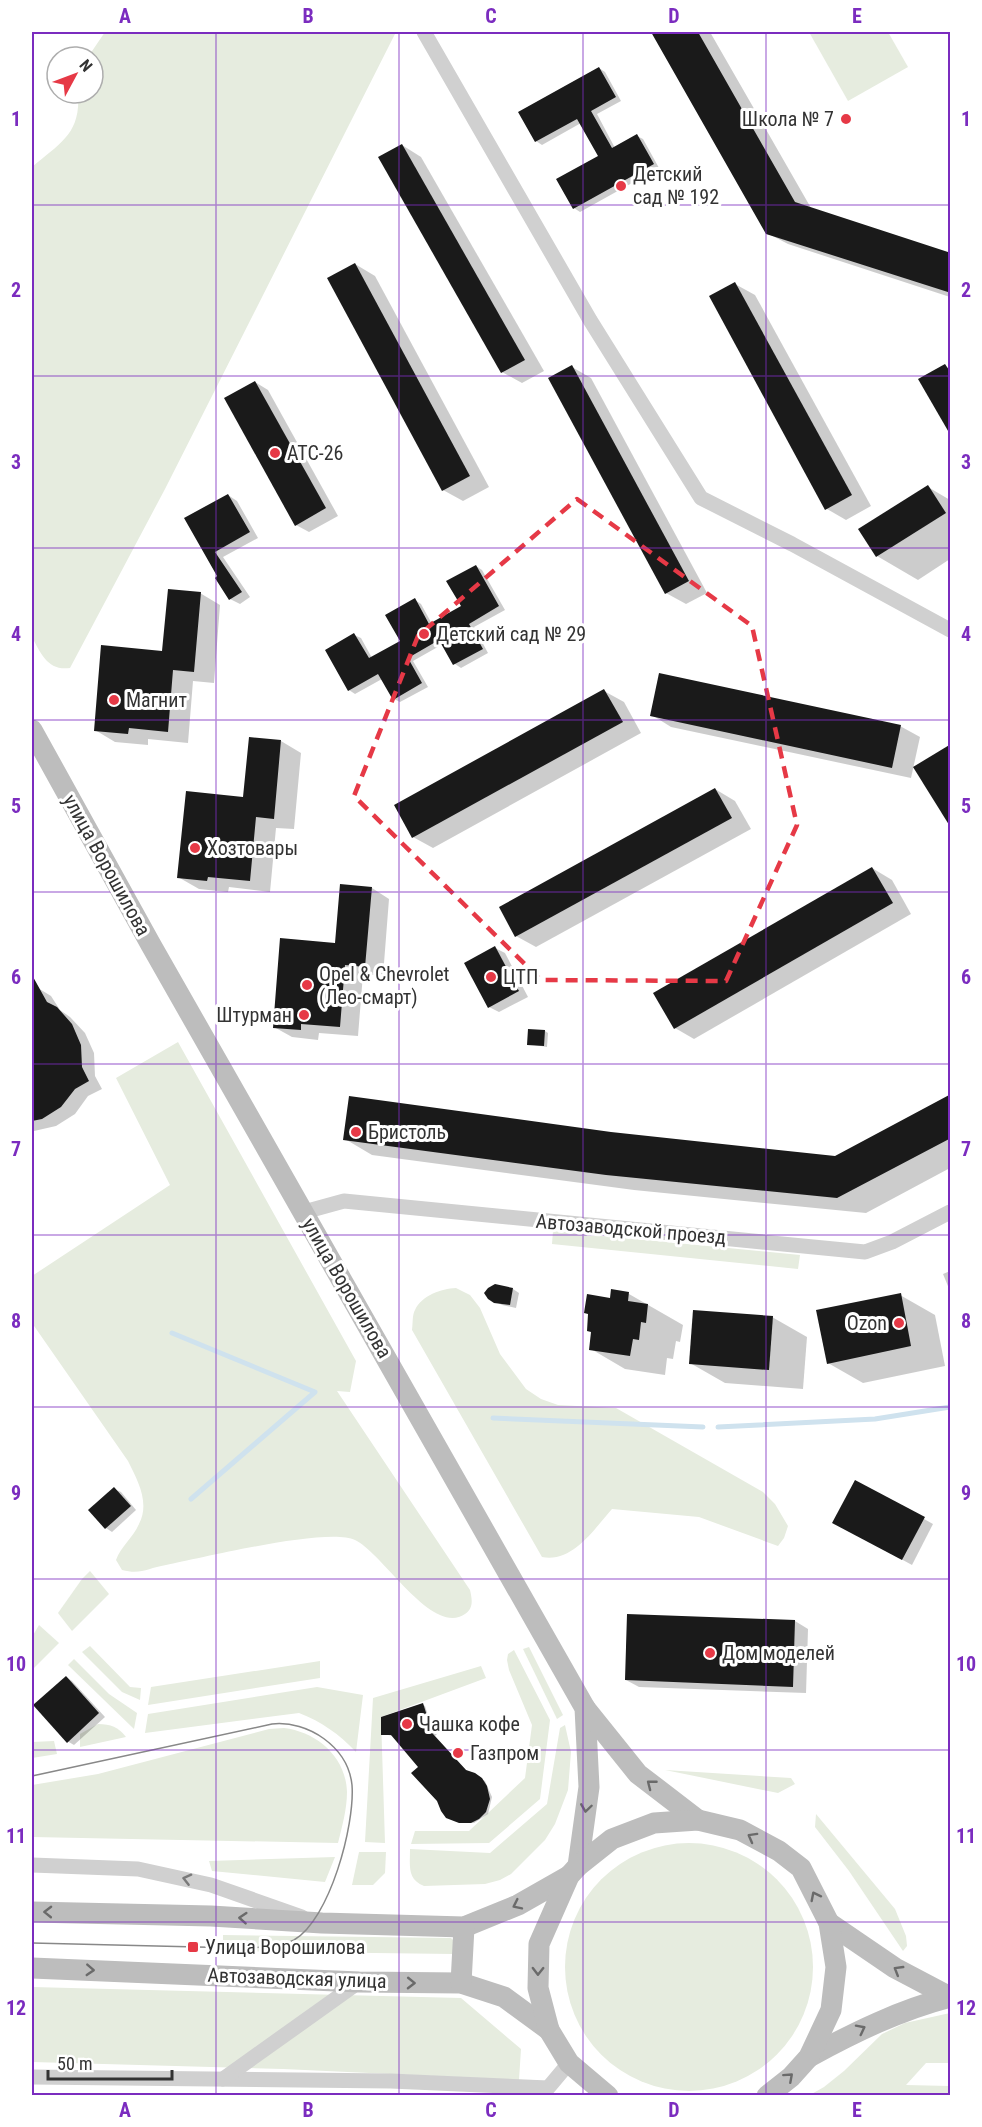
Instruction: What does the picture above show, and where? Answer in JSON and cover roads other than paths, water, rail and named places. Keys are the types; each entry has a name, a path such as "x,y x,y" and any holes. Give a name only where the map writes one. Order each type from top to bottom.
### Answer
{"main road":[{"name":"улица Ворошилова","path":"32,730 151,945 585,1708 589,1787 573,1871"},
{"path":"585,1708 638,1774 698,1820"},
{"path":"32,1912 211,1916 464,1928 518,1905 573,1871 612,1839 654,1823 698,1820 740,1830 779,1851 801,1868 829,1923 836,1966 831,2010 809,2057 791,2077 767,2096"},
{"path":"573,1871 539,1944 537,1988 549,2030 569,2063 608,2096"},
{"path":"829,1923 896,1968 950,1997"},
{"path":"461,1983 464,1928"},
{"name":"Автозаводская улица","path":"32,1968 359,1982 461,1983 504,1997 549,2030"},
{"path":"809,2057 864,2027 905,2010 950,1997"}],"street":[{"path":"424,32 590,320 701,498 792,544 951,630"},
{"name":"Автозаводской проезд","path":"304,1212 344,1201 866,1252 892,1242 951,1212"},
{"path":"32,1865 138,1869 169,1875 211,1885 322,1923"},
{"path":"223,2079 359,1982"},
{"path":"32,2077 391,2081 548,2088 569,2063"}],"waterway":[{"path":"172,1333 315,1392 191,1499"},
{"path":"718,1427 875,1419 950,1407"},
{"path":"493,1418 703,1427"}],"tram line":[{"path":"32,1776 272,1724 286,1724 299,1726 312,1732 334,1748 349,1771 352,1785 349,1823 338,1870 319,1913 307,1929 294,1940 274,1946 239,1948 32,1943"}],"place":[{"name":"Школа № 7","path":"846,119"},
{"name":"Детский сад № 192","path":"621,186"},
{"name":"АТС-26","path":"275,453"},
{"name":"Детский сад № 29","path":"424,634"},
{"name":"Магнит","path":"114,700"},
{"name":"Хозтовары","path":"195,848"},
{"name":"ЦТП","path":"491,977"},
{"name":"Opel & Chevrolet (Лео-смарт)","path":"307,985"},
{"name":"Штурман","path":"304,1015"},
{"name":"Бристоль","path":"356,1132"},
{"name":"Ozon","path":"899,1323"},
{"name":"Дом моделей","path":"710,1653"},
{"name":"Чашка кофе","path":"407,1724"},
{"name":"Газпром","path":"458,1753"},
{"name":"Улица Ворошилова","path":"193,1947"}]}
